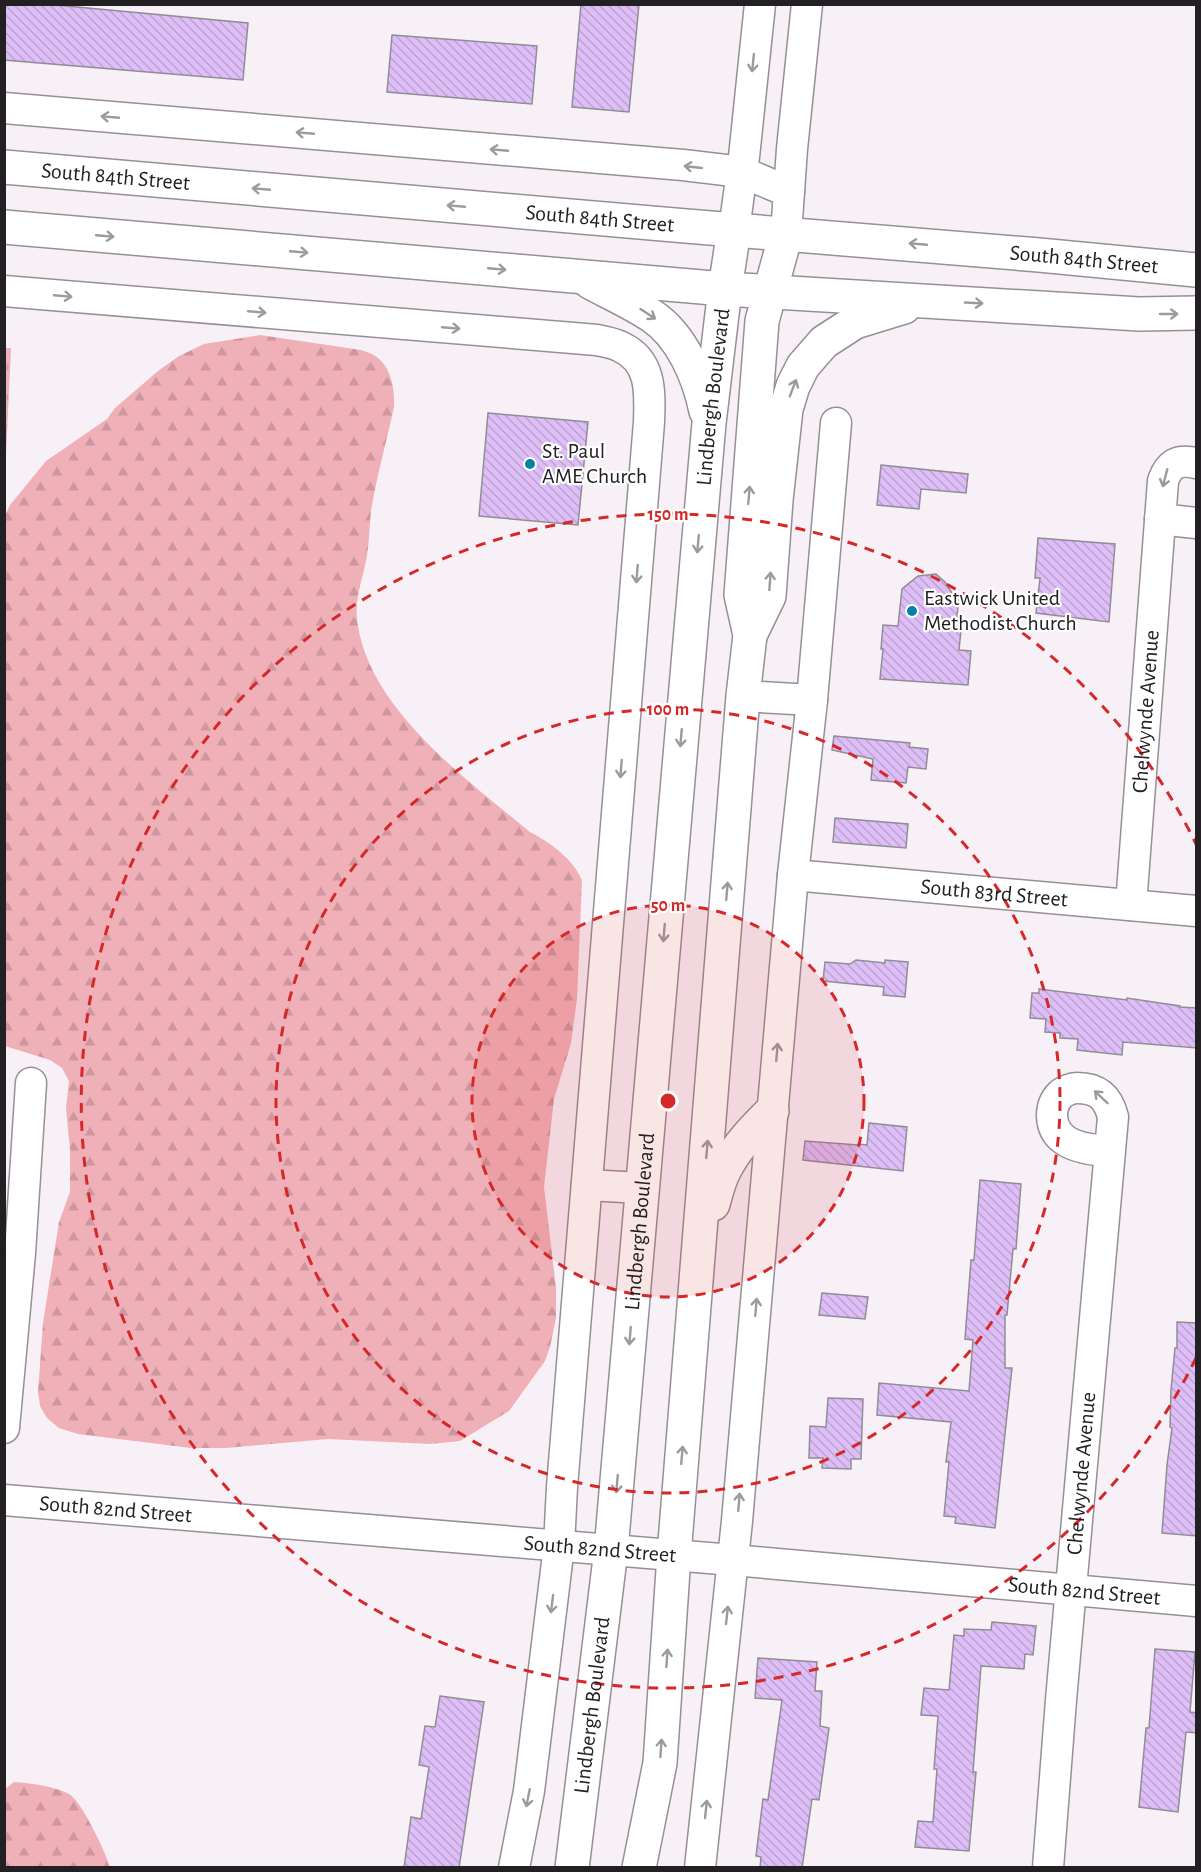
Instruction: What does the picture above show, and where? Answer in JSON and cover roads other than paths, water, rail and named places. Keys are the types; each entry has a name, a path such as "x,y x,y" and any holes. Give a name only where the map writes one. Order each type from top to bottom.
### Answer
{"main road":[{"name":"South 84th Street","path":"4,167 1197,270"},
{"name":"South 84th Street","path":"4,227 725,289 1139,314 1197,313"},
{"name":"Lindbergh Boulevard","path":"572,1868 611,1550 709,423 725,289 735,230"},
{"path":"4,237 47,231"},
{"name":"Lindbergh Boulevard","path":"646,1859 660,1763 674,1555 743,696 750,635 741,595 762,321 786,234"},
{"path":"578,276 640,309 664,327 686,355 696,375 709,423"},
{"path":"750,635 769,596 786,409 803,366 824,342 855,322 885,311 927,301"},
{"path":"699,1249 723,1171 741,1143 772,1111"}],"street":[{"name":"Lindbergh Boulevard","path":"735,230 760,4"},
{"name":"Lindbergh Boulevard","path":"786,234 807,4"},
{"path":"4,108 742,172 789,192"},
{"path":"4,291 597,340 620,346 628,351 635,356 644,370 650,390 649,422 595,1067 559,1546 529,1791 514,1868"},
{"path":"700,1868 733,1560 793,875 812,700 836,423"},
{"name":"Chelwynde Avenue","path":"1131,905 1163,482 1168,468 1177,463 1197,462"},
{"path":"1160,519 1197,523"},
{"path":"743,696 812,700"},
{"name":"South 83rd Street","path":"793,875 1197,911"},
{"path":"4,1428 20,1253 31,1083"},
{"name":"Chelwynde Avenue","path":"1047,1868 1110,1151"},
{"path":"587,1185 642,1188"},
{"name":"South 82nd Street","path":"4,1500 1197,1601"}],"place":[{"name":"St. Paul AME Church","path":"530,464"},
{"name":"Eastwick United Methodist Church","path":"912,611"}]}
